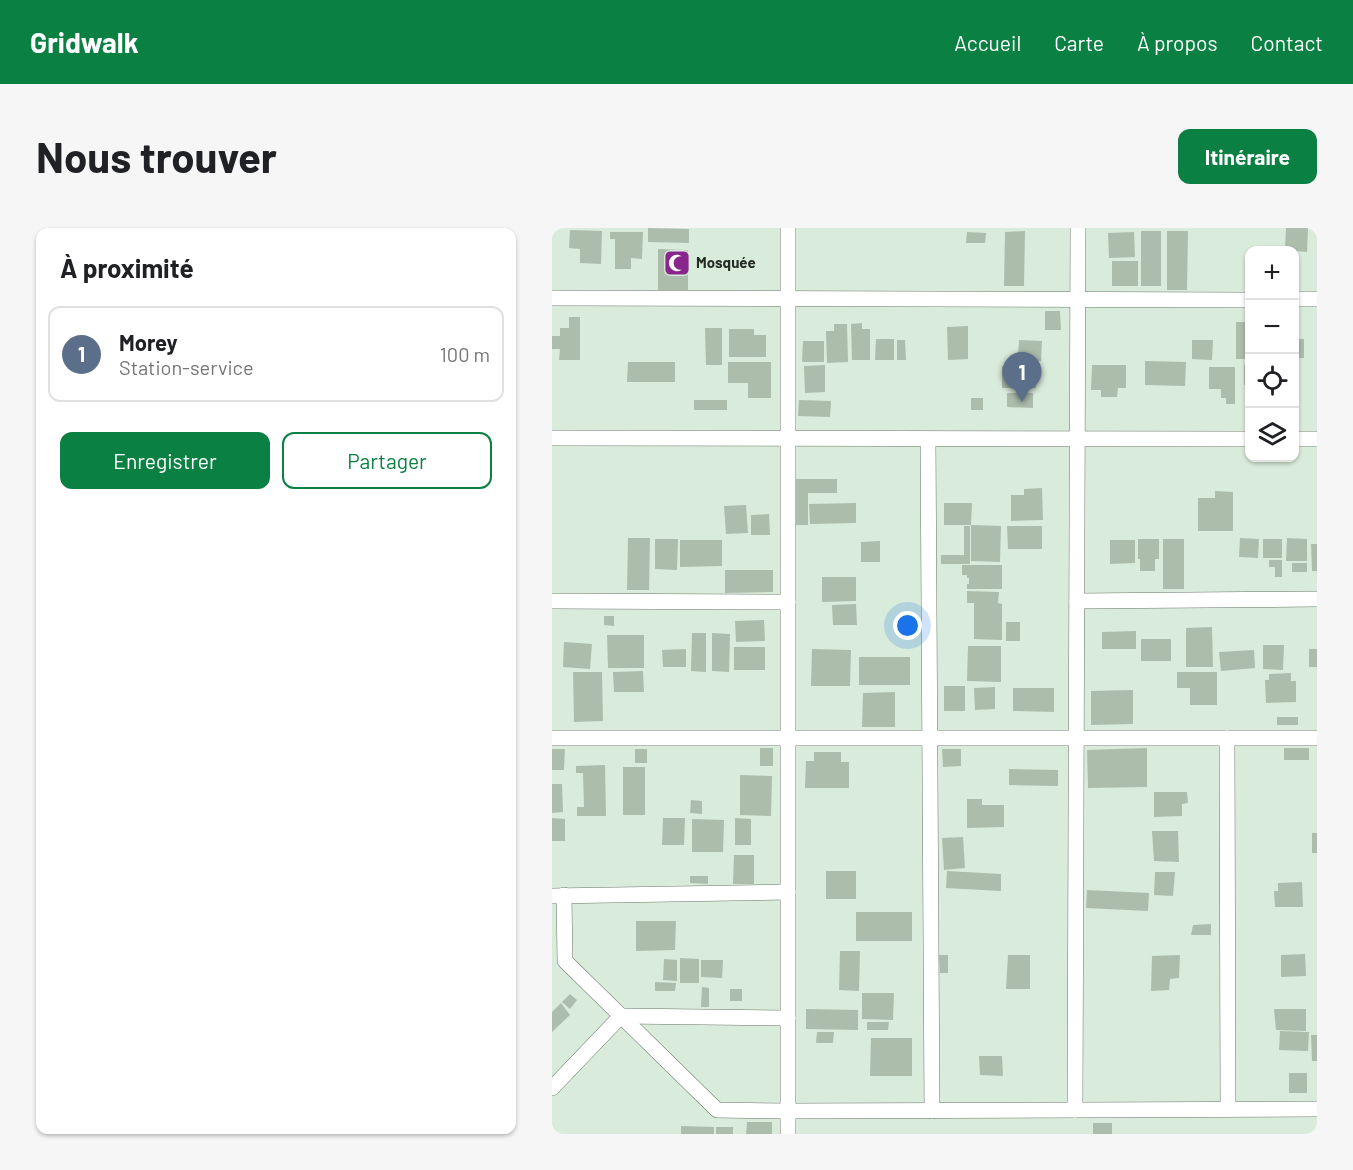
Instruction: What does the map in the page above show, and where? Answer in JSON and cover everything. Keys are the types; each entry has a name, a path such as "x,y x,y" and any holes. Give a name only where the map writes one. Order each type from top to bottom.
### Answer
{"street":[{"path":"788,228 788,1134"},
{"path":"1075,1110 1078,228"},
{"path":"552,298 1245,300"},
{"path":"1299,299 1317,299"},
{"path":"552,438 1245,439"},
{"path":"928,439 932,1111"},
{"path":"1299,439 1317,439"},
{"path":"1077,601 1317,599"},
{"path":"552,600 788,602"},
{"path":"552,738 1317,738"},
{"path":"1227,738 1228,1109"},
{"path":"788,892 558,895 565,961 717,1110 788,1112 1317,1109"},
{"path":"552,1088 621,1016 788,1018"}],"building":[{"path":"648,228 689,229 689,243 648,242"},
{"path":"1286,228 1308,228 1307,252 1299,251 1299,246 1285,246"},
{"path":"570,230 602,231 601,264 580,263 580,249 569,248"},
{"path":"1025,231 1024,286 1004,286 1005,232"},
{"path":"1141,231 1161,231 1161,286 1141,286"},
{"path":"1167,231 1188,231 1187,290 1167,290"},
{"path":"610,232 643,232 642,259 631,258 631,269 615,269 615,239 610,239"},
{"path":"967,232 986,233 985,243 966,243"},
{"path":"1134,232 1135,257 1109,258 1108,233"},
{"path":"658,249 688,250 688,290 658,290"},
{"path":"1112,261 1138,261 1138,286 1112,286"},
{"path":"1045,311 1060,311 1061,330 1045,330"},
{"path":"569,317 580,317 580,360 559,360 560,349 552,349 552,336 560,336 560,328 569,328"},
{"path":"1236,322 1245,322 1245,359 1236,359"},
{"path":"862,323 862,329 870,329 870,360 852,360 851,324"},
{"path":"834,324 847,324 848,362 827,363 826,331 834,331"},
{"path":"968,326 968,359 948,360 947,327"},
{"path":"705,328 722,328 722,365 706,365"},
{"path":"729,329 754,329 754,335 766,335 766,357 729,357"},
{"path":"876,339 894,339 894,360 875,360"},
{"path":"1299,339 1304,339 1304,358 1299,358"},
{"path":"897,340 905,340 906,360 897,360"},
{"path":"1019,340 1042,341 1041,361 1018,360"},
{"path":"1192,340 1213,340 1212,360 1192,359"},
{"path":"803,341 824,341 824,362 802,362"},
{"path":"1145,361 1186,362 1185,386 1145,385"},
{"path":"628,362 675,362 675,382 627,382"},
{"path":"728,362 771,362 771,398 748,398 748,383 728,383"},
{"path":"825,365 825,392 805,393 804,366"},
{"path":"1092,365 1126,365 1126,388 1118,388 1117,397 1101,397 1101,390 1091,390"},
{"path":"1002,366 1036,366 1036,388 1002,388"},
{"path":"1209,367 1235,367 1235,404 1226,404 1226,398 1221,398 1221,389 1209,389"},
{"path":"1007,393 1033,393 1033,408 1007,407"},
{"path":"971,398 983,398 983,410 971,410"},
{"path":"694,400 727,400 727,410 694,410"},
{"path":"799,400 831,401 830,417 798,416"},
{"path":"793,479 837,479 837,493 808,493 808,525 793,525"},
{"path":"1042,488 1043,520 1011,521 1011,495 1024,495 1024,489"},
{"path":"1215,491 1233,492 1233,531 1198,531 1198,498 1215,498"},
{"path":"856,503 856,523 810,524 809,504"},
{"path":"944,503 972,503 971,525 944,525"},
{"path":"746,505 748,533 726,534 724,506"},
{"path":"769,514 770,535 751,535 751,515"},
{"path":"971,525 1001,526 1000,562 971,561"},
{"path":"964,526 970,526 970,564 941,564 941,555 964,555"},
{"path":"1007,526 1042,526 1042,549 1008,549"},
{"path":"628,538 650,538 649,590 627,590"},
{"path":"1240,538 1259,539 1258,558 1239,557"},
{"path":"1287,538 1307,539 1307,561 1286,561"},
{"path":"655,539 678,539 677,570 655,569"},
{"path":"1138,539 1159,539 1159,559 1155,559 1155,571 1140,571"},
{"path":"1163,539 1184,539 1184,589 1163,589"},
{"path":"1263,539 1282,539 1282,558 1263,558"},
{"path":"680,540 722,540 722,566 680,567"},
{"path":"1110,540 1135,540 1135,563 1110,564"},
{"path":"880,541 880,562 861,562 861,542"},
{"path":"1311,544 1317,544 1317,571 1312,571"},
{"path":"1269,560 1282,560 1282,577 1275,577 1275,567 1269,567"},
{"path":"1292,563 1307,563 1307,572 1292,572"},
{"path":"962,565 1002,565 1002,589 967,589 969,578 967,575 962,575"},
{"path":"725,570 773,570 773,592 725,593"},
{"path":"822,577 856,577 856,601 822,602"},
{"path":"967,591 999,592 998,603 1002,604 1002,640 974,639 974,603 967,603"},
{"path":"856,604 857,625 833,625 832,605"},
{"path":"604,616 614,616 614,626 604,625"},
{"path":"764,620 765,641 736,642 735,621"},
{"path":"1006,622 1020,622 1020,641 1006,641"},
{"path":"1212,627 1213,667 1186,667 1186,628"},
{"path":"1136,631 1136,649 1102,649 1102,632"},
{"path":"692,633 706,633 706,672 691,671"},
{"path":"712,633 730,634 729,672 712,671"},
{"path":"607,635 644,635 644,668 608,668"},
{"path":"1141,639 1171,639 1171,661 1141,661"},
{"path":"564,642 592,644 590,669 563,667"},
{"path":"1263,645 1284,645 1283,670 1263,669"},
{"path":"968,646 1001,646 1001,682 967,681"},
{"path":"734,647 765,647 765,670 734,670"},
{"path":"686,649 686,667 663,667 662,650"},
{"path":"812,649 851,650 850,686 811,686"},
{"path":"1309,649 1317,649 1317,667 1309,667"},
{"path":"1254,650 1255,668 1221,671 1219,652"},
{"path":"859,657 910,657 910,685 859,685"},
{"path":"643,671 644,692 614,692 613,672"},
{"path":"573,672 602,672 603,721 574,722"},
{"path":"1177,672 1217,672 1217,705 1190,705 1190,688 1177,688"},
{"path":"1291,673 1291,681 1296,681 1296,702 1266,703 1265,680 1269,680 1269,674"},
{"path":"944,686 965,686 965,711 944,711"},
{"path":"995,687 995,709 975,710 974,688"},
{"path":"1013,688 1054,688 1054,712 1013,711"},
{"path":"1133,690 1133,724 1091,725 1091,691"},
{"path":"895,692 895,727 862,727 863,693"},
{"path":"1277,717 1298,717 1298,725 1277,725"},
{"path":"760,748 773,748 773,766 760,766"},
{"path":"1147,748 1147,787 1088,788 1087,750"},
{"path":"1284,748 1309,748 1309,760 1284,760"},
{"path":"552,749 565,749 564,770 552,770"},
{"path":"635,749 647,749 647,763 635,763"},
{"path":"942,749 961,749 961,766 943,767"},
{"path":"814,752 841,752 841,762 849,762 849,788 805,788 806,761 814,761"},
{"path":"605,765 606,816 577,816 577,807 584,807 583,773 576,773 576,766"},
{"path":"623,767 645,767 645,815 623,815"},
{"path":"1009,769 1058,770 1058,786 1009,785"},
{"path":"740,775 772,776 771,816 740,815"},
{"path":"552,784 562,784 563,812 552,813"},
{"path":"1154,792 1187,792 1188,803 1182,804 1182,816 1154,817"},
{"path":"967,799 982,799 982,805 1004,805 1004,827 967,828"},
{"path":"691,800 702,801 702,814 690,813"},
{"path":"552,818 565,819 565,841 552,841"},
{"path":"663,818 685,818 684,845 662,845"},
{"path":"735,818 751,819 751,845 735,845"},
{"path":"692,819 724,820 723,852 692,852"},
{"path":"1152,831 1178,831 1179,862 1154,861"},
{"path":"1312,833 1317,833 1317,853 1312,853"},
{"path":"963,837 965,868 944,870 942,838"},
{"path":"734,855 754,855 754,884 733,884"},
{"path":"826,871 856,871 856,899 826,899"},
{"path":"947,871 1001,874 1001,891 946,888"},
{"path":"1155,872 1175,872 1173,896 1154,895"},
{"path":"690,876 708,876 708,884 690,883"},
{"path":"1302,882 1303,907 1275,907 1274,891 1278,891 1278,883"},
{"path":"1087,890 1149,893 1148,911 1086,908"},
{"path":"856,912 912,912 912,941 856,941"},
{"path":"636,921 676,921 675,950 636,951"},
{"path":"1211,924 1211,935 1191,935 1193,925"},
{"path":"840,951 860,951 859,991 839,990"},
{"path":"1305,954 1306,976 1281,977 1281,955"},
{"path":"939,955 948,955 948,973 940,973"},
{"path":"1008,955 1030,955 1030,989 1006,989"},
{"path":"1180,955 1179,978 1170,979 1169,990 1151,991 1152,956"},
{"path":"680,958 699,959 699,983 680,983"},
{"path":"664,959 677,960 677,981 663,980"},
{"path":"701,960 723,960 722,978 701,977"},
{"path":"655,982 676,983 675,991 655,991"},
{"path":"702,987 709,988 709,1007 701,1007"},
{"path":"730,989 742,989 742,1001 730,1001"},
{"path":"862,993 894,993 893,1020 862,1019"},
{"path":"570,994 577,1000 570,1009 562,1002"},
{"path":"561,1003 570,1015 552,1032 552,1012"},
{"path":"806,1009 858,1010 858,1030 806,1029"},
{"path":"1274,1009 1306,1009 1306,1031 1276,1030"},
{"path":"867,1022 889,1022 888,1030 867,1030"},
{"path":"1280,1031 1309,1032 1308,1051 1279,1050"},
{"path":"817,1032 834,1032 833,1043 816,1043"},
{"path":"1311,1035 1317,1035 1317,1061 1312,1061"},
{"path":"871,1038 912,1038 912,1076 870,1076"},
{"path":"979,1056 1002,1056 1003,1076 980,1075"},
{"path":"1289,1073 1307,1073 1307,1093 1289,1093"},
{"path":"747,1122 772,1122 772,1134 746,1134"},
{"path":"1093,1123 1112,1123 1112,1134 1093,1134"},
{"path":"681,1126 714,1127 714,1134 681,1134"},
{"path":"716,1127 733,1127 733,1134 716,1134"}],"place":[{"name":"Mosquée","path":"677,263"},
{"name":"Morey","path":"1022,402"}]}
